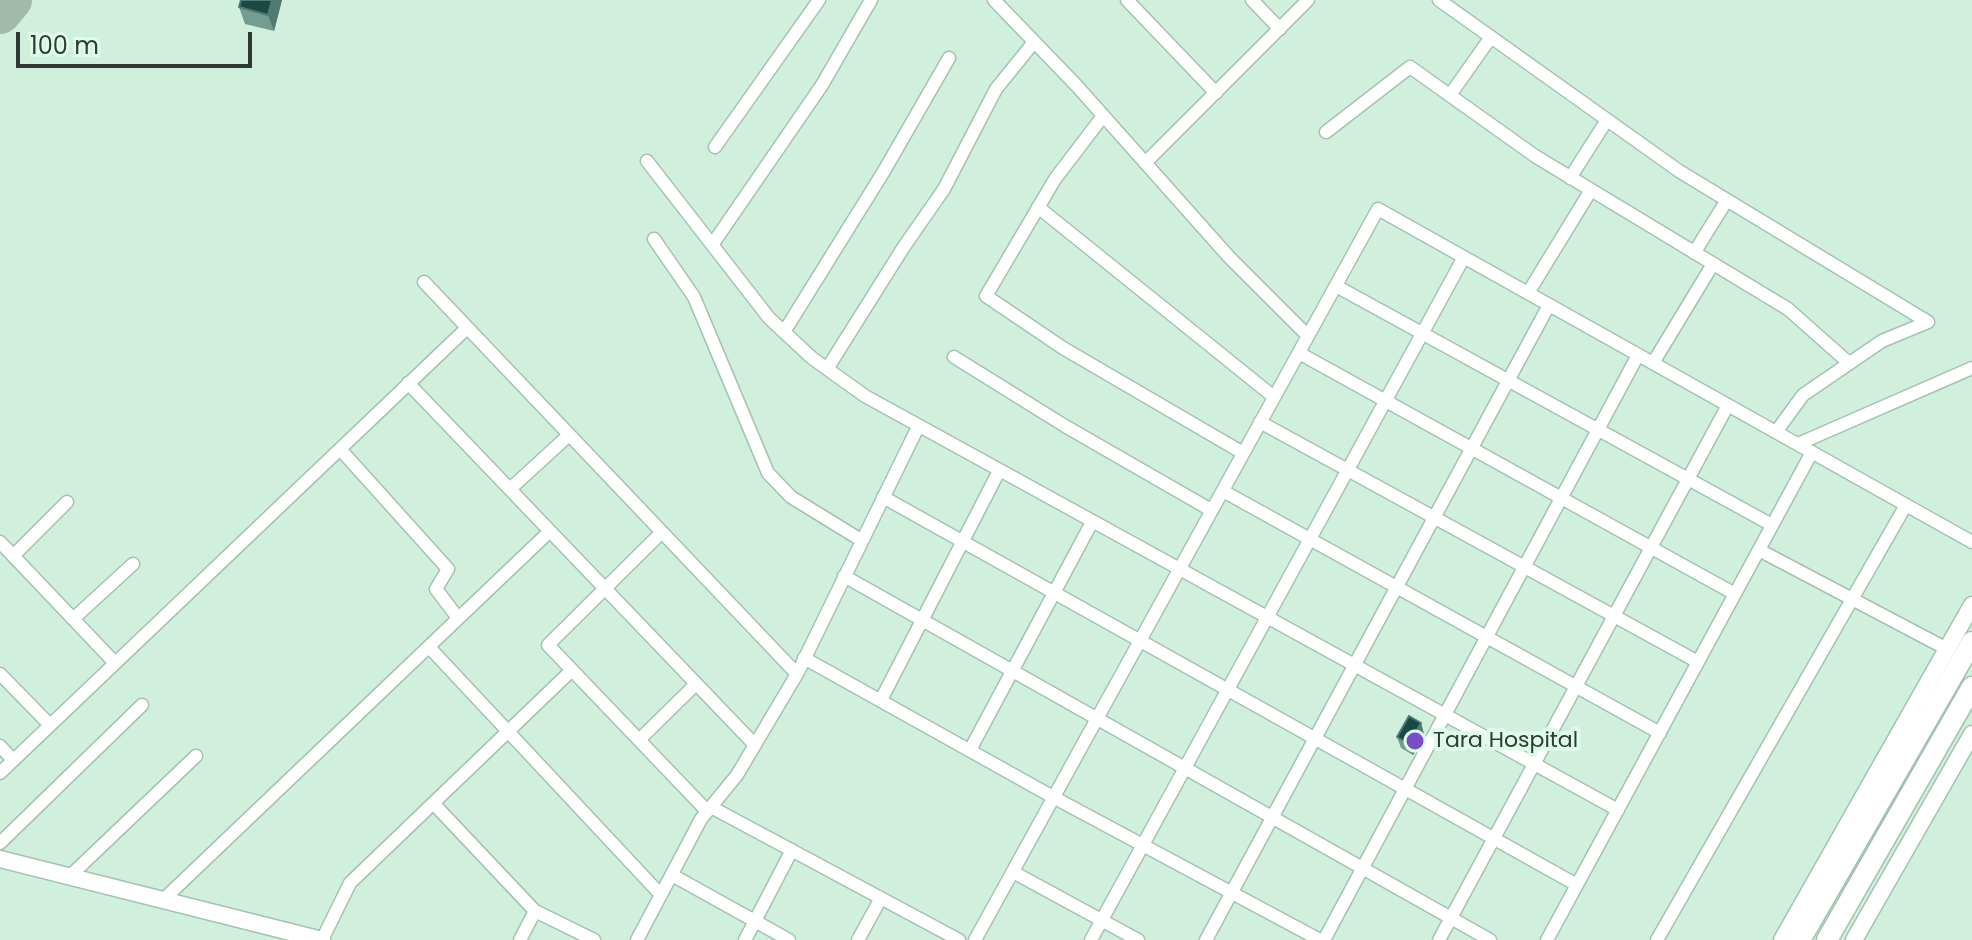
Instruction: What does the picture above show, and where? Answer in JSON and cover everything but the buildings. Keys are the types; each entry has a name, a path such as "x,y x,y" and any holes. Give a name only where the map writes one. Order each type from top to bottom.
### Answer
{"highway":[{"path":"1800,940 1972,642"},
{"path":"1827,940 1972,687"}],"street":[{"path":"715,147 819,0"},
{"path":"712,245 822,85 871,0"},
{"path":"994,0 1229,257 1308,336"},
{"path":"1127,0 1216,93"},
{"path":"1252,0 1280,29"},
{"path":"1145,163 1308,0"},
{"path":"1439,0 1679,171 1928,322 1882,341 1803,395 1776,432"},
{"path":"1450,95 1491,37"},
{"path":"827,369 944,189 996,89 1034,42"},
{"path":"784,332 884,171 949,58"},
{"path":"1326,132 1410,67 1535,156 1788,309 1849,363"},
{"path":"1103,116 1055,179 986,296 1063,348 1243,453"},
{"path":"1570,178 1607,120"},
{"path":"647,161 769,318 827,369 865,396 1618,810"},
{"path":"1528,293 1591,190"},
{"path":"1694,253 1727,200"},
{"path":"1038,207 1274,397"},
{"path":"975,940 1378,209 1972,542"},
{"path":"654,239 694,297 768,473 791,497 861,540"},
{"path":"1091,940 1464,257"},
{"path":"1653,363 1713,264"},
{"path":"424,282 797,674"},
{"path":"1336,286 1772,525"},
{"path":"1206,940 1549,305"},
{"path":"0,773 467,328"},
{"path":"1299,353 1735,594"},
{"path":"804,658 1053,797 1322,940 1638,355"},
{"path":"954,357 1038,411 1211,510"},
{"path":"1798,444 1972,368"},
{"path":"408,383 755,745"},
{"path":"1439,940 1728,405"},
{"path":"1260,422 1698,662"},
{"path":"637,940 709,809 737,775 797,674 918,427"},
{"path":"510,489 569,435"},
{"path":"340,449 448,569 436,589 458,618"},
{"path":"1547,940 1812,452"},
{"path":"881,700 999,471"},
{"path":"1223,491 1660,733"},
{"path":"883,497 1577,885"},
{"path":"13,556 67,502"},
{"path":"1657,940 1906,505"},
{"path":"970,750 1092,522"},
{"path":"164,899 550,531"},
{"path":"662,532 548,645 709,809 959,940"},
{"path":"0,542 115,663"},
{"path":"1759,550 1947,649"},
{"path":"73,619 133,564"},
{"path":"844,576 1490,940"},
{"path":"1782,940 1972,605"},
{"path":"429,647 661,895"},
{"path":"0,859 164,899 299,937 322,940 350,883 572,670"},
{"path":"0,674 50,725"},
{"path":"639,740 696,684"},
{"path":"0,843 142,705"},
{"path":"1854,940 1972,734"},
{"path":"0,746 13,760"},
{"path":"70,876 196,756"},
{"path":"433,803 535,911 594,940"},
{"path":"745,940 792,850"},
{"path":"1013,872 1138,940"},
{"path":"672,875 789,940"},
{"path":"858,940 881,898"},
{"path":"520,940 535,911"}],"taxiway":[{"path":"0,13 11,0"}],"place":[{"name":"Tara Hospital","path":"1415,741"}]}
